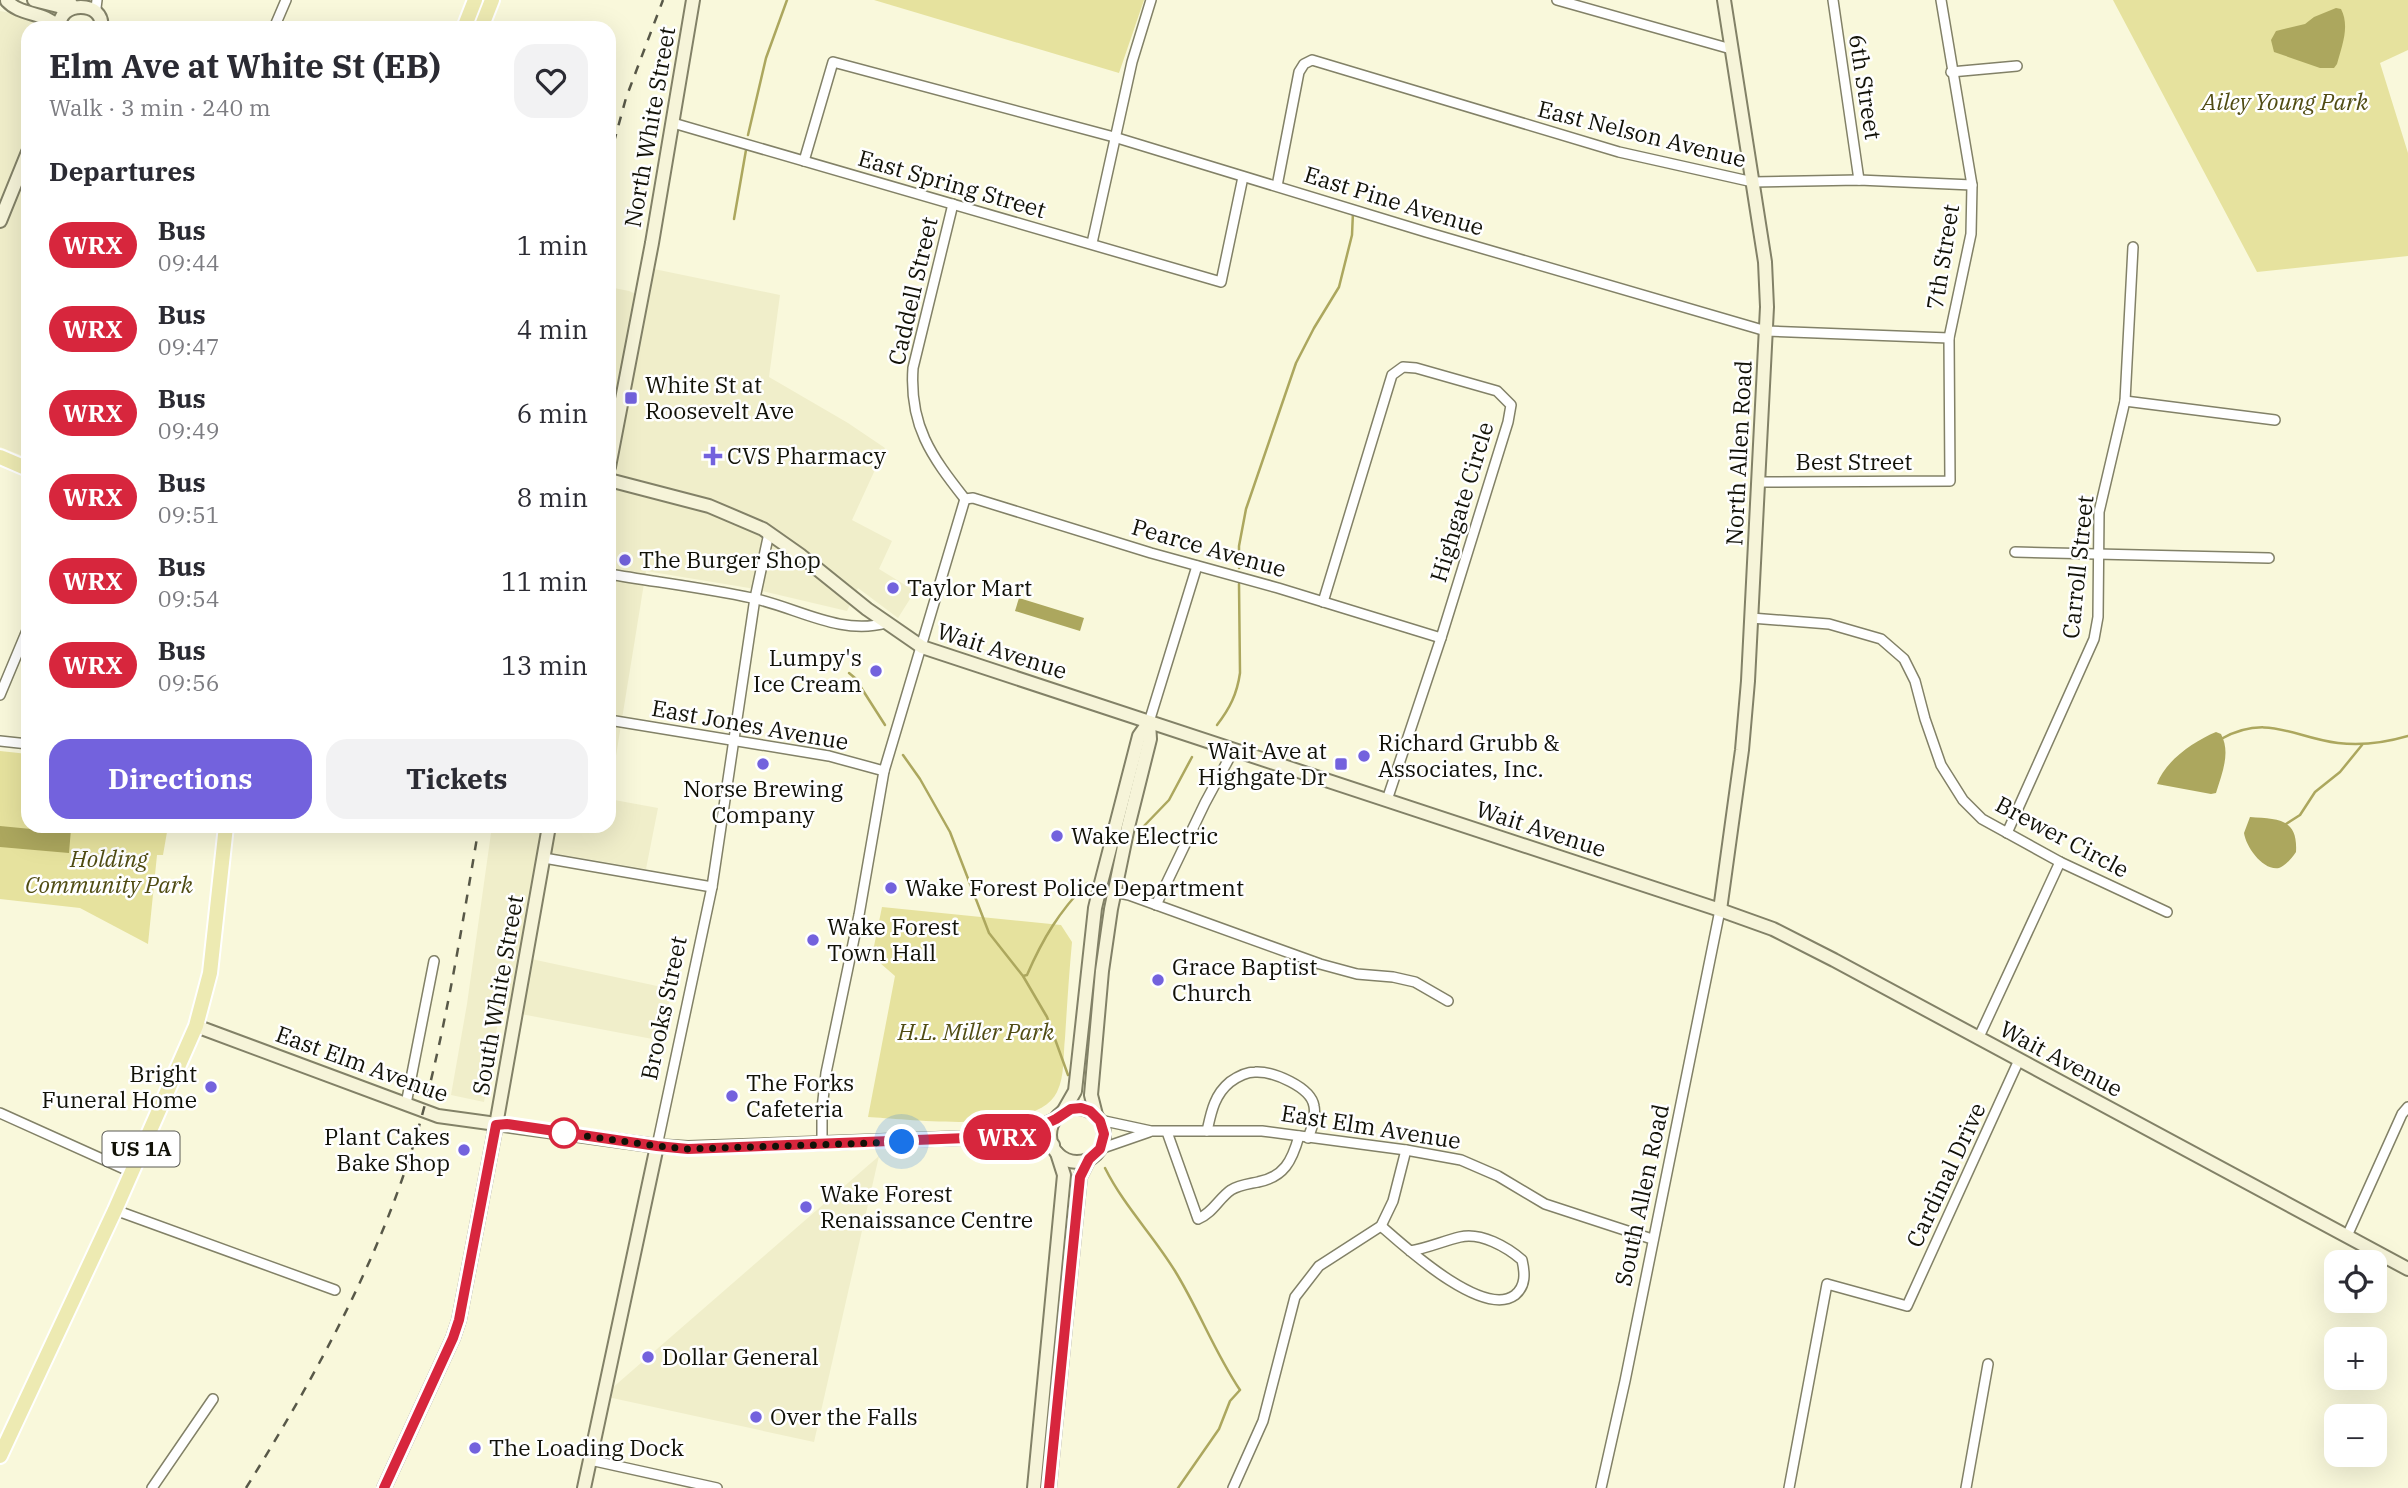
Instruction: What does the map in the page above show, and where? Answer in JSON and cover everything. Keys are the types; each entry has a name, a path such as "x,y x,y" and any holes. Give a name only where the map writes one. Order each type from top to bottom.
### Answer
{"main road":[{"path":"467,21 475,0"},
{"path":"484,21 492,0"},
{"path":"0,457 21,466"},
{"name":"US 1A","path":"0,1457 116,1210 196,1026 210,974 225,833"}],"street":[{"path":"0,0 16,0"},
{"path":"34,0 58,6 77,2 91,4 98,7 109,21"},
{"path":"277,21 286,0"},
{"name":"North White Street","path":"616,429 693,0"},
{"path":"1092,243 1132,62 1151,0"},
{"path":"1557,0 1731,49"},
{"name":"North Allen Road","path":"1720,910 1742,750 1766,331 1765,261 1724,0"},
{"name":"6th Street","path":"1833,0 1860,180"},
{"name":"7th Street","path":"1941,0 1951,72 1972,184 1970,234 1949,338 1950,481"},
{"path":"7,1 12,6 53,21"},
{"path":"60,21 61,14 77,2"},
{"name":"East Nelson Avenue","path":"1277,186 1299,72 1304,64 1312,60 1619,152 1752,182 1860,180 1972,184"},
{"name":"East Pine Avenue","path":"804,161 834,63 1114,138 1766,331 1949,338"},
{"path":"1951,72 2017,66"},
{"name":"East Spring Street","path":"673,123 1222,282 1243,177"},
{"path":"0,221 21,169"},
{"name":"Caddell Street","path":"953,204 913,368 912,387 917,423 925,442 938,466 965,499"},
{"name":"Carroll Street","path":"2007,833 2094,639 2098,617 2099,512 2125,401 2133,247"},
{"name":"Highgate Circle","path":"1323,602 1392,374 1403,367 1416,368 1497,391 1511,405 1507,422 1441,638 1387,800"},
{"path":"2125,401 2275,420"},
{"name":"Best Street","path":"1759,482 1950,481"},
{"name":"Wait Avenue","path":"616,483 709,506 732,514 769,533 922,648 1773,929 2408,1269"},
{"name":"Pearce Avenue","path":"965,499 973,498 1441,638"},
{"path":"822,1144 821,1109 884,771 965,499"},
{"name":"Brooks Street","path":"584,1488 712,887 755,598 769,533"},
{"path":"2015,552 2269,558"},
{"path":"1034,1488 1064,1175 1051,1127 1075,1091 1095,908 1115,823 1139,736 1149,722 1197,566"},
{"path":"616,575 755,598 854,628 886,623"},
{"name":"Brewer Circle","path":"1751,618 1829,624 1881,639 1903,659 1916,681 1925,719 1941,765 1963,800 1982,819 2060,862 2167,912"},
{"path":"0,695 21,645"},
{"name":"East Jones Avenue","path":"616,721 829,756 884,771"},
{"path":"1049,1488 1080,1177 1089,1159 1100,1149 1104,1134 1091,1095 1102,971 1114,892 1150,739 1149,722"},
{"path":"0,741 21,743"},
{"path":"1156,905 1233,751"},
{"name":"South White Street","path":"384,1488 459,1320 548,833"},
{"path":"544,858 712,887"},
{"path":"1978,1039 2060,862"},
{"path":"1114,892 1129,895 1320,964 1357,974 1393,976 1415,982 1448,1001"},
{"name":"South Allen Road","path":"1601,1488 1720,910"},
{"path":"407,1104 434,961"},
{"name":"East Elm Avenue","path":"196,1026 438,1116 496,1125 507,1124 688,1149 1020,1136 1055,1149"},
{"name":"Cardinal Drive","path":"1789,1488 1828,1284 1907,1306 2020,1060"},
{"path":"1167,1132 1198,1219 1234,1188 1277,1176 1290,1161 1315,1115 1314,1103 1307,1092 1281,1078 1256,1072 1229,1083 1218,1095 1207,1131"},
{"path":"2347,1236 2402,1114 2408,1107"},
{"path":"1059,1116 1081,1108 1098,1118"},
{"path":"0,1113 131,1172"},
{"name":"East Elm Avenue","path":"1020,1136 1059,1116"},
{"name":"East Elm Avenue","path":"1098,1118 1151,1131 1262,1131 1461,1160 1498,1175 1545,1204 1652,1239"},
{"name":"East Elm Avenue","path":"1100,1149 1151,1131"},
{"path":"1055,1149 1073,1161 1089,1159"},
{"path":"1233,1488 1263,1421 1295,1297 1319,1266 1381,1226 1393,1201 1406,1150"},
{"path":"116,1210 334,1290"},
{"path":"1381,1226 1410,1251 1453,1283 1495,1299 1508,1299 1518,1293 1524,1282 1522,1260 1513,1252 1487,1239 1463,1236 1410,1251"},
{"path":"1966,1488 1989,1364"},
{"path":"152,1488 213,1399"},
{"path":"590,1460 717,1488"}],"shaded area":[{"path":"2336,8 2341,9 2344,16 2345,29 2334,68 2320,68 2274,52 2271,40 2276,31 2305,24"},
{"path":"0,11 46,21 21,21 21,455 0,447"},
{"path":"654,269 780,295 769,377 885,448 852,520 892,541 879,569 915,591 898,618 858,588 847,611 749,588 646,571 616,756 616,288 647,299"},
{"path":"1019,598 1084,618 1080,631 1015,611"},
{"path":"2216,732 2221,734 2224,741 2225,756 2216,793 2157,784 2173,760"},
{"path":"616,800 658,808 646,869 540,851 522,957 671,989 663,1041 500,1010 484,1102 451,1095 491,833 616,833"},
{"path":"2250,817 2284,822 2294,832 2296,852 2284,866 2267,866 2252,851 2244,833"},
{"path":"0,826 21,828 21,833 71,833 69,853 0,847"},
{"path":"879,1156 814,1442 603,1396"}],"green space":[{"path":"874,0 1144,0 1119,73"},
{"name":"Ailey Young Park","path":"2113,0 2408,0 2408,50 2380,63 2408,153 2408,256 2257,272"},
{"name":"Holding Community Park","path":"0,751 21,753 21,833 167,833 163,855 157,855 148,944 80,908 0,899"},
{"name":"H.L. Miller Park","path":"882,907 1061,925 1072,942 1063,1065 1057,1092 1045,1106 1025,1115 970,1122 868,1117 895,976 872,956"}],"waterway":[{"path":"748,135 766,58 787,0"},
{"path":"734,219 746,150"},
{"path":"1239,568 1239,546 1246,509 1296,363 1339,287 1352,235 1353,212"},
{"path":"1217,725 1232,700 1240,673 1239,584"},
{"path":"849,673 885,725"},
{"path":"2221,739 2253,728 2281,729 2347,744 2373,743 2408,736"},
{"path":"2286,824 2300,815 2315,792 2340,772 2362,745"},
{"path":"903,755 950,832 989,933 1023,976 1047,1017 1068,1075"},
{"path":"1143,827 1169,800 1192,757"},
{"path":"1023,976 1027,975 1060,915 1087,883"},
{"path":"1105,1168 1175,1271 1240,1390 1230,1401 1219,1429 1178,1488"}],"railway":[{"path":"616,134 626,98 663,0"},
{"path":"246,1488 300,1398 349,1305 371,1257 409,1159 440,1038 478,833"}],"bus line":[{"name":"WRX","path":"384,1488 459,1320 496,1125 507,1124 688,1149 1020,1136 1056,1119 1063,1112 1081,1108 1096,1115 1104,1134 1100,1149 1089,1159 1080,1177 1049,1488"}],"place":[{"name":"White St at Roosevelt Ave","path":"631,398"},
{"name":"CVS Pharmacy","path":"713,456"},
{"name":"The Burger Shop","path":"625,560"},
{"name":"Taylor Mart","path":"893,588"},
{"name":"Lumpy's Ice Cream","path":"876,671"},
{"name":"Richard Grubb & Associates, Inc.","path":"1364,756"},
{"name":"Norse Brewing Company","path":"763,764"},
{"name":"Wait Ave at Highgate Dr","path":"1341,764"},
{"name":"Wake Electric","path":"1057,836"},
{"name":"Wake Forest Police Department","path":"891,888"},
{"name":"Wake Forest Town Hall","path":"813,940"},
{"name":"Grace Baptist Church","path":"1158,980"},
{"name":"Bright Funeral Home","path":"211,1087"},
{"name":"The Forks Cafeteria","path":"732,1096"},
{"name":"Plant Cakes Bake Shop","path":"464,1150"},
{"name":"Wake Forest Renaissance Centre","path":"806,1207"},
{"name":"Dollar General","path":"648,1357"},
{"name":"Over the Falls","path":"756,1417"},
{"name":"The Loading Dock","path":"475,1448"}],"route":[{"path":"564,1133 557,1132 688,1149 902,1142"}]}
